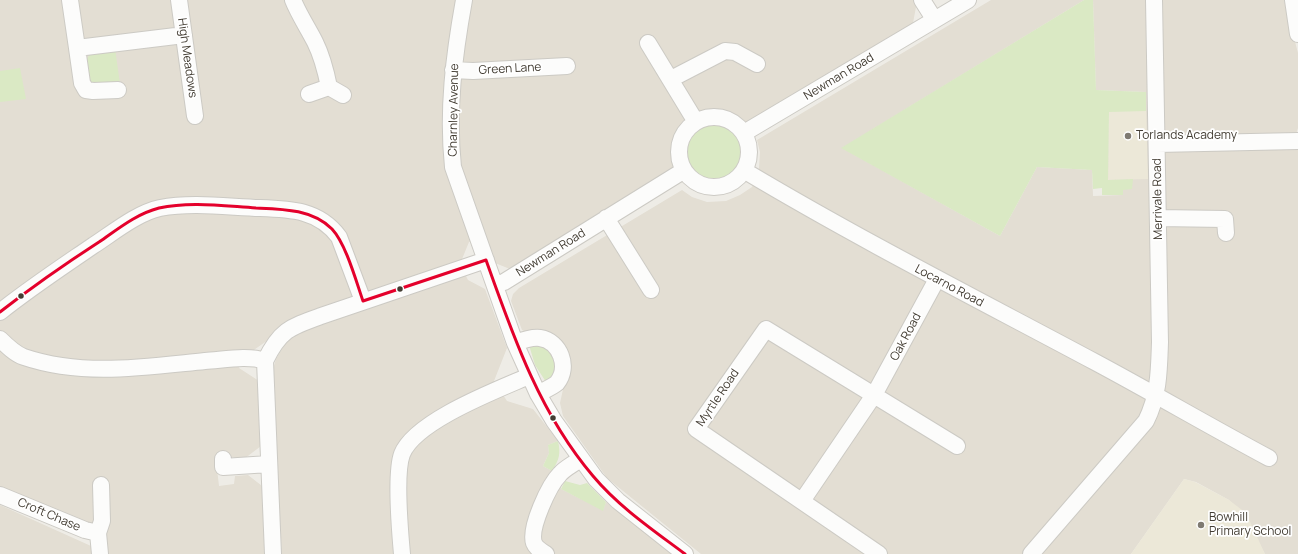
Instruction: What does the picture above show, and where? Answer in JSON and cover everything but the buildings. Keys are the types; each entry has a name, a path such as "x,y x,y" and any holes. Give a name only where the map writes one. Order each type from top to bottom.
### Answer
{"street":[{"path":"70,0 82,83 86,90 118,90"},
{"name":"High Meadows","path":"179,0 195,116"},
{"path":"293,0 304,26 315,42 324,65 329,87 343,95"},
{"name":"Charnley Avenue","path":"464,0 453,70 451,149 453,167 515,343 538,394 580,459 596,479 618,501 685,554"},
{"path":"922,0 934,19"},
{"name":"Newman Road","path":"744,134 968,0"},
{"name":"Merrivale Road","path":"1031,554 1146,421 1156,397 1159,381 1160,342 1154,0"},
{"path":"1293,0 1298,34"},
{"path":"77,48 184,35"},
{"path":"648,43 696,122"},
{"path":"671,79 725,51 735,52 757,64"},
{"name":"Green Lane","path":"453,70 473,71 567,66"},
{"path":"309,94 329,87"},
{"path":"711,117 726,119 733,122 744,134 750,152 745,171 738,179 729,185 719,188 709,188 690,179 683,171 679,160 679,149 684,134 696,122 711,117"},
{"path":"1157,144 1298,141"},
{"name":"Newman Road","path":"495,286 504,282 683,171"},
{"name":"Locarno Road","path":"745,171 799,204 937,280 1096,362 1156,397"},
{"path":"0,312 77,257 142,215 159,209 178,206 290,209 307,212 317,217 333,229 339,237 363,301"},
{"path":"606,218 651,290"},
{"path":"1158,218 1225,219 1226,233"},
{"path":"273,554 265,361 280,336 295,326 363,301 486,260"},
{"name":"Oak Road","path":"802,501 874,395 937,280"},
{"name":"Myrtle Road","path":"874,395 766,329 696,429 879,554"},
{"path":"515,343 540,338 549,341 560,351 562,369 557,382 538,394"},
{"path":"0,340 10,349 24,357 90,370 229,359 259,359 265,361"},
{"path":"402,554 399,471 402,454 409,443 427,426 462,407 529,376"},
{"path":"874,395 957,446"},
{"path":"1156,397 1269,458"},
{"path":"546,554 536,547 534,542 535,523 553,484 560,474 580,459"},
{"path":"223,468 269,464"},
{"path":"100,554 98,533 102,521 101,484"},
{"name":"Croft Chase","path":"0,495 85,530 98,533"}],"shaded area":[{"path":"0,0 926,0 916,7 913,23 749,124 732,115 715,112 698,113 683,122 672,149 674,169 510,269 495,263 485,236 469,242 460,264 468,280 485,289 507,348 494,381 507,401 533,409 558,441 548,445 549,453 543,466 552,471 561,489 603,510 606,502 672,554 282,554 271,376 276,359 283,347 271,338 248,354 237,355 239,368 259,381 261,446 244,459 226,456 216,460 219,486 234,484 235,476 248,475 266,489 269,554 106,554 105,480 95,479 96,522 91,527 0,490"},
{"path":"991,0 1084,0 842,148 1000,236 1037,167 1092,170 1093,196 1123,195 1123,190 1133,179 1108,180 1109,111 1146,111 1146,92 1096,90 1093,0 1284,0 1298,53 1298,128 1296,134 1298,146 1298,554 1265,554 1229,500 1196,482 1184,479 1131,554 701,554 607,478 563,416 560,403 564,385 530,334 522,330 511,301 513,294 519,288 682,190 692,197 707,202 726,201 740,195 752,187 759,168 760,152 757,140"},
{"name":"Torlands Academy","path":"1109,111 1146,111 1148,179 1108,180"},
{"name":"Bowhill Primary School","path":"1184,479 1195,482 1229,500 1246,513 1265,554 1131,554"},
{"path":"0,505 91,546 92,554 0,554"}],"green space":[{"path":"1084,0 1093,0 1096,90 1146,92 1146,111 1109,112 1108,180 1133,179 1132,189 1123,190 1123,195 1102,195 1102,188 1093,189 1092,170 1037,167 1000,236 841,148"},
{"path":"115,48 120,84 90,83 87,66 89,56 97,51"},
{"path":"20,68 26,99 0,102 0,71"},
{"path":"714,122 730,127 735,131 739,136 744,152 739,168 735,173 730,177 714,182 698,177 693,173 689,168 684,152 689,136 693,131 698,127"},
{"path":"529,345 546,345 557,359 553,379 546,382 535,365"},
{"path":"558,441 559,457 552,471 543,466 549,453 548,445"},
{"path":"565,481 580,485 587,483 606,502 603,511 561,489"}],"transit line":[{"path":"0,312 49,276 128,222 159,208 171,206 207,205 276,209 296,211 315,217 332,229 342,244 363,301 486,260 530,373 558,427 574,452 593,476 614,498 637,518 685,554"}],"place":[{"name":"Torlands Academy","path":"1128,136"},
{"name":"Bowhill Primary School","path":"1201,525"}]}
